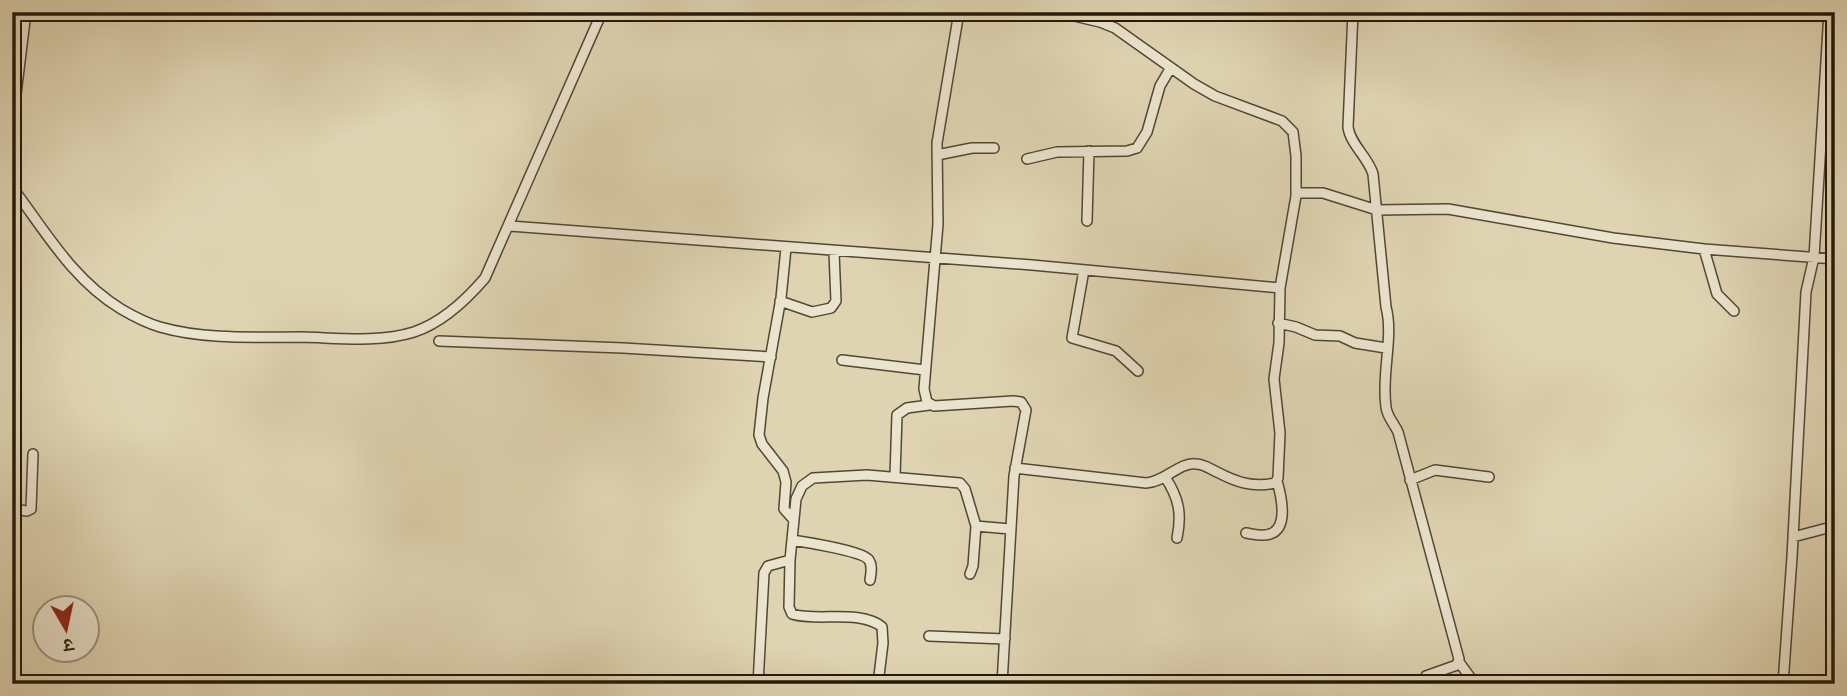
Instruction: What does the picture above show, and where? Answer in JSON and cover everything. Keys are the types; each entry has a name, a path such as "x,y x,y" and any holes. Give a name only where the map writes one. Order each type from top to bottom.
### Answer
{"street":[{"path":"12,127 26,12"},
{"path":"12,187 64,260 99,295 151,324 202,334 354,339 387,337 417,331 475,290 492,266 602,12"},
{"path":"929,405 924,397 938,224 937,155 959,12"},
{"path":"1057,12 1115,28 1170,69 1215,96 1282,121 1288,125 1295,141 1296,193 1280,288 1279,343 1274,389 1280,433 1277,481 1283,508 1279,524 1269,535 1246,533"},
{"path":"1353,12 1348,132 1371,167 1377,210 1385,307 1389,318 1386,408 1398,432 1459,662 1475,684"},
{"path":"1783,684 1806,292 1814,257 1829,12"},
{"path":"1027,159 1056,152 1127,151 1137,148 1147,132 1160,86 1170,69"},
{"path":"937,155 972,148 994,148"},
{"path":"1087,221 1089,150"},
{"path":"1296,193 1323,193 1377,210 1448,209 1593,235 1704,249 1835,259"},
{"path":"510,226 935,258 1280,288"},
{"path":"786,248 759,435 762,444 783,471 786,482 784,509 793,519"},
{"path":"1704,249 1717,294 1734,312"},
{"path":"780,301 812,312 831,309 836,301 834,251"},
{"path":"1084,270 1072,338 1116,351 1138,371"},
{"path":"1278,323 1315,335 1340,336 1355,343 1386,348"},
{"path":"439,341 771,357"},
{"path":"842,360 925,370"},
{"path":"895,476 897,415 902,410 929,405 940,407 1013,401 1024,404 1027,414 1015,468 1010,529 1002,684"},
{"path":"12,509 31,509 33,454"},
{"path":"1015,468 1146,483 1161,481 1185,466 1197,464 1245,484 1269,484 1277,481"},
{"path":"1410,480 1435,470 1489,477"},
{"path":"877,684 883,643 882,627 861,619 792,614 789,607 793,519 797,493 802,486 813,478 867,475 960,483 965,489 976,526 970,574"},
{"path":"1165,477 1175,492 1180,508 1177,538"},
{"path":"976,526 1010,529"},
{"path":"1793,534 1835,526"},
{"path":"792,540 862,555 870,564 870,580"},
{"path":"758,684 764,573 768,566 790,560"},
{"path":"929,636 1005,639"},
{"path":"1423,684 1426,677 1459,662"}]}
